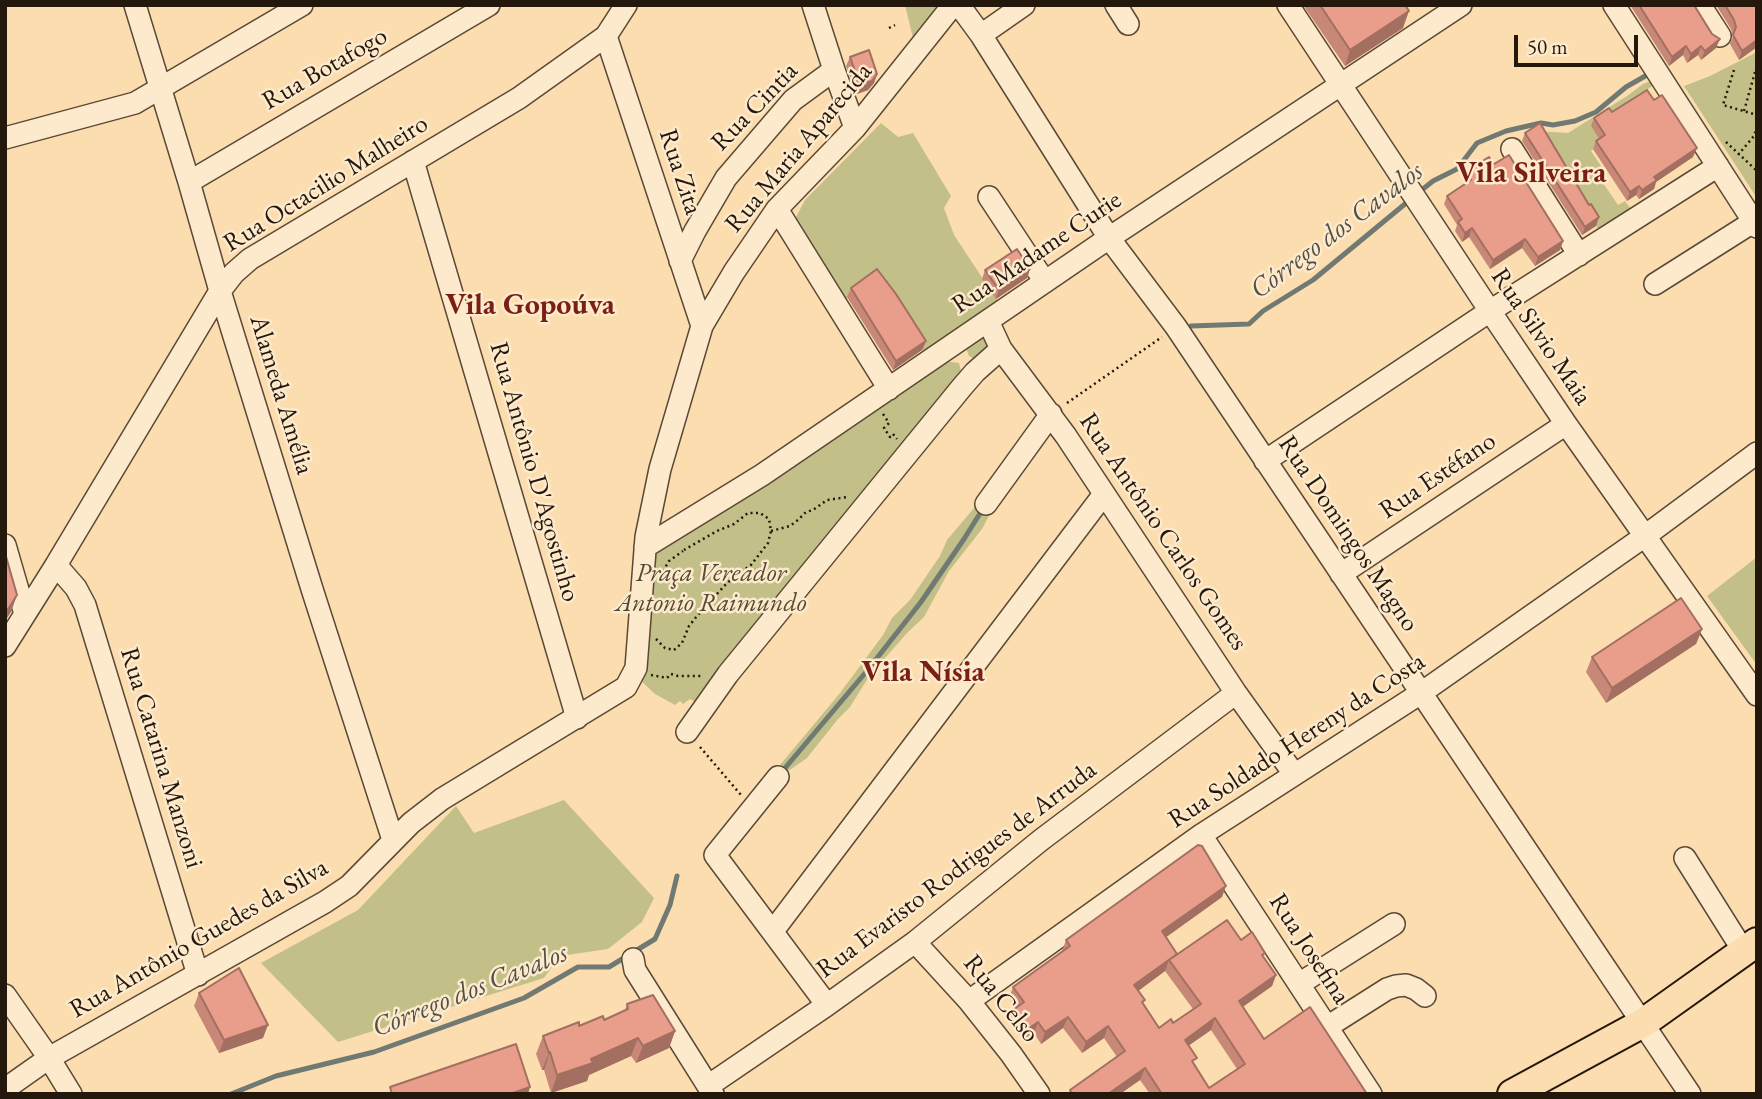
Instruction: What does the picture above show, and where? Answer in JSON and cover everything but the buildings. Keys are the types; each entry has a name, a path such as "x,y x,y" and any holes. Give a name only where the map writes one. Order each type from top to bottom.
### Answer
{"main road":[{"path":"1512,1094 1643,1023 1750,947"}],"street":[{"name":"Alameda Amélia","path":"135,5 220,291 393,840"},
{"path":"5,138 135,103 302,5"},
{"name":"Rua Botafogo","path":"189,182 489,5"},
{"name":"Rua Octacilio Malheiro","path":"5,646 234,272 250,258 519,98 606,36 626,5"},
{"path":"813,5 855,128"},
{"name":"Rua Maria Aparecida","path":"636,668 645,547 660,469 702,326 776,209 855,128 953,5"},
{"name":"Rua Domingos Magno","path":"959,5 981,35 1109,238 1176,327 1690,1094"},
{"path":"981,35 1024,5"},
{"path":"1116,5 1128,24"},
{"name":"Rua Silvio Maia","path":"1288,5 1566,424 1757,695"},
{"name":"Rua Madame Curie","path":"645,547 762,475 1109,238 1461,5"},
{"path":"1614,5 1755,225 1655,284"},
{"path":"1700,5 1720,36"},
{"name":"Rua Zita","path":"606,36 702,326"},
{"name":"Rua Cintia","path":"680,261 726,178 793,100 834,70"},
{"path":"1512,149 1579,255"},
{"name":"Rua Antônio D'Agostinho","path":"413,161 577,718"},
{"path":"1265,461 1490,311 1718,166"},
{"path":"989,197 1045,282"},
{"path":"776,209 890,389"},
{"name":"Rua Antônio Carlos Gomes","path":"988,321 1001,349 1051,414 1236,693 1294,774"},
{"path":"955,343 975,372"},
{"path":"687,732 728,674 975,372 1001,349"},
{"path":"986,504 1051,414"},
{"name":"Rua Estéfano","path":"1341,574 1566,424"},
{"name":"Rua Soldado Hereny da Costa","path":"969,1001 1201,835 1421,693 1645,536 1757,453"},
{"path":"772,930 1104,494"},
{"path":"5,545 25,614"},
{"name":"Rua Catarina Manzoni","path":"56,565 76,588 85,605 198,975"},
{"path":"577,718 626,687 636,668"},
{"name":"Rua Evaristo Rodrigues de Arruda","path":"710,1090 915,942 1041,840 1236,693"},
{"name":"Rua Antônio Guedes da Silva","path":"5,1089 49,1058 326,902 365,870 411,823 442,799 577,718"},
{"path":"778,777 715,855 827,1005"},
{"path":"379,799 392,813 411,823"},
{"name":"Rua Josefina","path":"1201,835 1371,1094"},
{"path":"1685,858 1750,947"},
{"path":"1299,984 1394,924"},
{"name":"Rua Celso","path":"915,942 969,1001 1039,1094"},
{"path":"633,959 635,970 710,1090"},
{"path":"1327,1027 1395,986 1406,985 1424,996"},
{"path":"5,995 71,1094"}],"path":[{"path":"889,28 895,25"},
{"path":"1744,111 1757,65"},
{"path":"1734,70 1723,105 1757,115"},
{"path":"1738,155 1754,136 1757,127"},
{"path":"1724,139 1757,171"},
{"path":"1051,414 1176,327"},
{"path":"883,414 889,423 884,428 890,437 893,434 898,441"},
{"path":"771,531 790,526 806,512 827,500 851,497"},
{"path":"746,508 748,513"},
{"path":"656,639 665,648 674,650 682,643 689,626 727,583 751,565 768,543 771,531 769,519 761,513 748,513 734,524 684,550 669,561 662,576"},
{"path":"681,543 684,550"},
{"path":"636,668 650,675 667,678 671,674 728,674"},
{"path":"687,732 752,808"}],"green space":[{"path":"905,5 939,5 913,38"},
{"path":"1757,52 1757,198 1684,86"},
{"path":"1651,81 1654,85 1591,126 1602,143 1591,151 1605,172 1599,177 1618,205 1625,201 1631,209 1598,229 1537,131 1568,133"},
{"path":"881,123 898,137 913,133 951,196 944,208 954,235 999,303 928,358 873,278 843,301 795,219 805,200"},
{"path":"979,332 994,342 978,361 969,356 966,348"},
{"name":"Praça Vereador Antonio Raimundo","path":"944,361 959,363 962,375 700,704 690,699 675,705 655,694 640,680 655,556 664,544"},
{"path":"980,501 991,512 982,529 949,571 924,617 870,675 850,707 807,758 784,774 780,765 840,693 883,635 892,618 910,600 940,556 947,540"},
{"path":"1757,557 1757,665 1707,596"},
{"path":"564,800 654,898 642,922 608,949 560,956 544,978 338,1042 261,963 358,910 456,806 474,833"}],"waterway":[{"name":"Córrego dos Cavalos","path":"1418,193 1433,181 1457,169 1477,143 1506,131 1541,123 1553,125 1575,121 1596,112 1626,87 1647,75"},
{"name":"Córrego dos Cavalos","path":"1191,326 1249,324 1263,311 1313,280 1411,199"},
{"name":"Córrego dos Cavalos","path":"780,774 921,602 984,507"},
{"name":"Córrego dos Cavalos","path":"231,1094 276,1076 374,1052 524,998 578,967 609,967 655,939 670,905 677,876"}],"district":[{"name":"Vila Silveira","path":"1531,174"},
{"name":"Vila Gopoúva","path":"530,306"},
{"name":"Vila Nísia","path":"923,673"}]}
